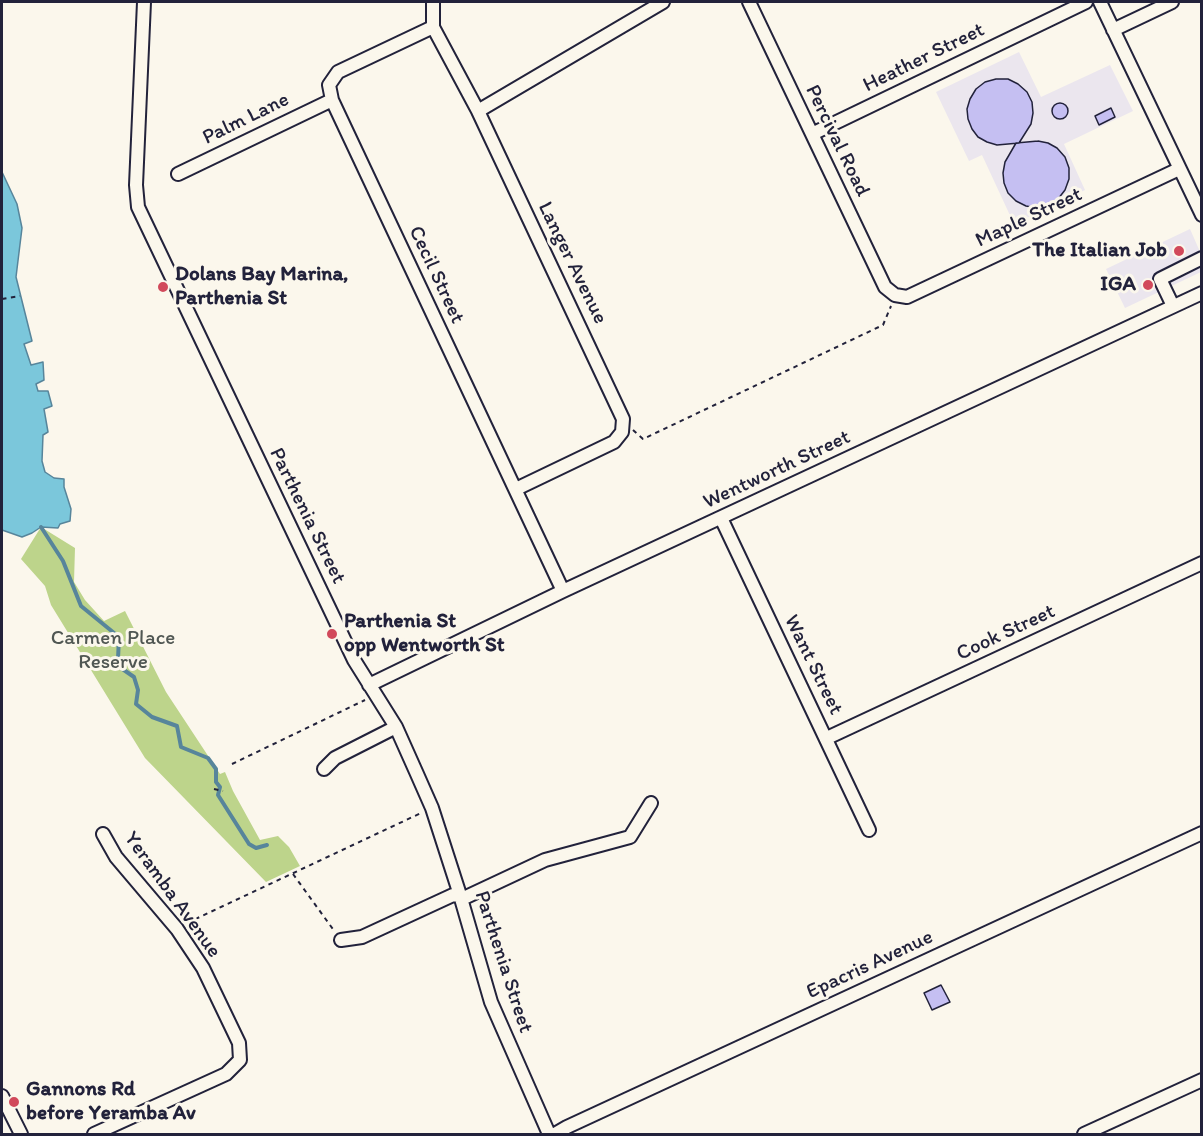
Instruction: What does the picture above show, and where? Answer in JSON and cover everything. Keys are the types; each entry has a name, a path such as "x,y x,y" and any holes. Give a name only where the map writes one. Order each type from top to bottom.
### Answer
{"street":[{"name":"Parthenia Street","path":"144,2 136,185 138,207 354,660 396,727 432,808 491,1002 549,1134"},
{"path":"332,100 329,85 338,72 433,27 434,2"},
{"path":"478,111 663,2"},
{"name":"Percival Road","path":"749,2 885,286 895,295"},
{"name":"Heather Street","path":"812,134 1086,2"},
{"path":"1100,2 1202,216"},
{"path":"1113,30 1172,2"},
{"name":"Langer Avenue","path":"433,27 478,111 623,418"},
{"name":"Palm Lane","path":"178,174 332,100"},
{"name":"Cecil Street","path":"332,100 563,591"},
{"name":"Maple Street","path":"895,295 908,297 1179,169"},
{"path":"1173,306 1160,279 1202,258"},
{"name":"Wentworth Street","path":"372,690 563,591 1202,293"},
{"path":"516,489 614,442 622,432 623,418"},
{"name":"Want Street","path":"721,518 869,830"},
{"name":"Cook Street","path":"827,738 1202,563"},
{"path":"324,769 335,758 396,727"},
{"path":"341,940 362,937 453,895 466,897 545,860 630,837 651,803"},
{"name":"Epacris Avenue","path":"555,1134 1202,833"},
{"name":"Yeramba Avenue","path":"94,1134 226,1074 240,1060 239,1042 203,968 177,929 116,857 103,834"},
{"path":"1084,1134 1202,1080"},
{"path":"2,1096 21,1134"}],"path":[{"path":"623,418 643,439 883,325 895,295"},
{"path":"2,299 20,296"},
{"path":"232,764 372,690"},
{"path":"214,789 223,791"},
{"path":"177,929 432,808"},
{"path":"293,874 341,940"}],"shaded area":[{"path":"1019,52 1041,97 1110,65 1133,111 1064,144 1085,190 1014,224 982,155 969,161 936,92"},
{"path":"1190,229 1201,254 1201,272 1125,308 1106,269"}],"green space":[{"name":"Carmen Place Reserve","path":"41,527 75,548 74,582 85,600 104,621 125,611 166,692 220,774 225,772 260,840 278,836 289,847 300,866 266,882 145,758 51,605 45,586 21,559"}],"water":[{"path":"2,172 17,204 22,228 16,277 32,341 24,344 31,365 43,362 44,380 36,384 38,391 48,391 52,406 44,409 48,432 43,435 42,461 45,472 54,478 64,479 64,487 71,509 70,521 60,524 58,528 41,527 22,537 2,530"}],"building":[{"path":"1008,79 1018,84 1027,92 1032,102 1031,124 1019,143 997,145 987,142 978,137 968,119 967,109 976,89 985,82"},
{"path":"1060,103 1066,105 1068,111 1066,117 1060,119 1054,117 1052,111 1054,105"},
{"path":"1111,108 1115,117 1099,125 1095,116"},
{"path":"1038,141 1057,148 1065,157 1069,168 1069,179 1058,199 1049,205 1037,208 1016,201 1008,193 1003,173 1005,162 1016,143"},
{"path":"941,985 950,1002 932,1010 924,993"}],"waterway":[{"path":"41,527 63,561 81,606 119,637 118,659 121,668 134,677 138,690 136,704 152,717 177,726 181,747 208,758 216,769 216,782 220,787 218,795 249,844 256,848 267,845"}],"place":[{"name":"The Italian Job","path":"1179,251"},
{"name":"IGA","path":"1148,285"},
{"name":"Dolans Bay Marina, Parthenia St","path":"163,287"},
{"name":"Parthenia St opp Wentworth St","path":"332,634"},
{"name":"Gannons Rd before Yeramba Av","path":"14,1102"}]}
